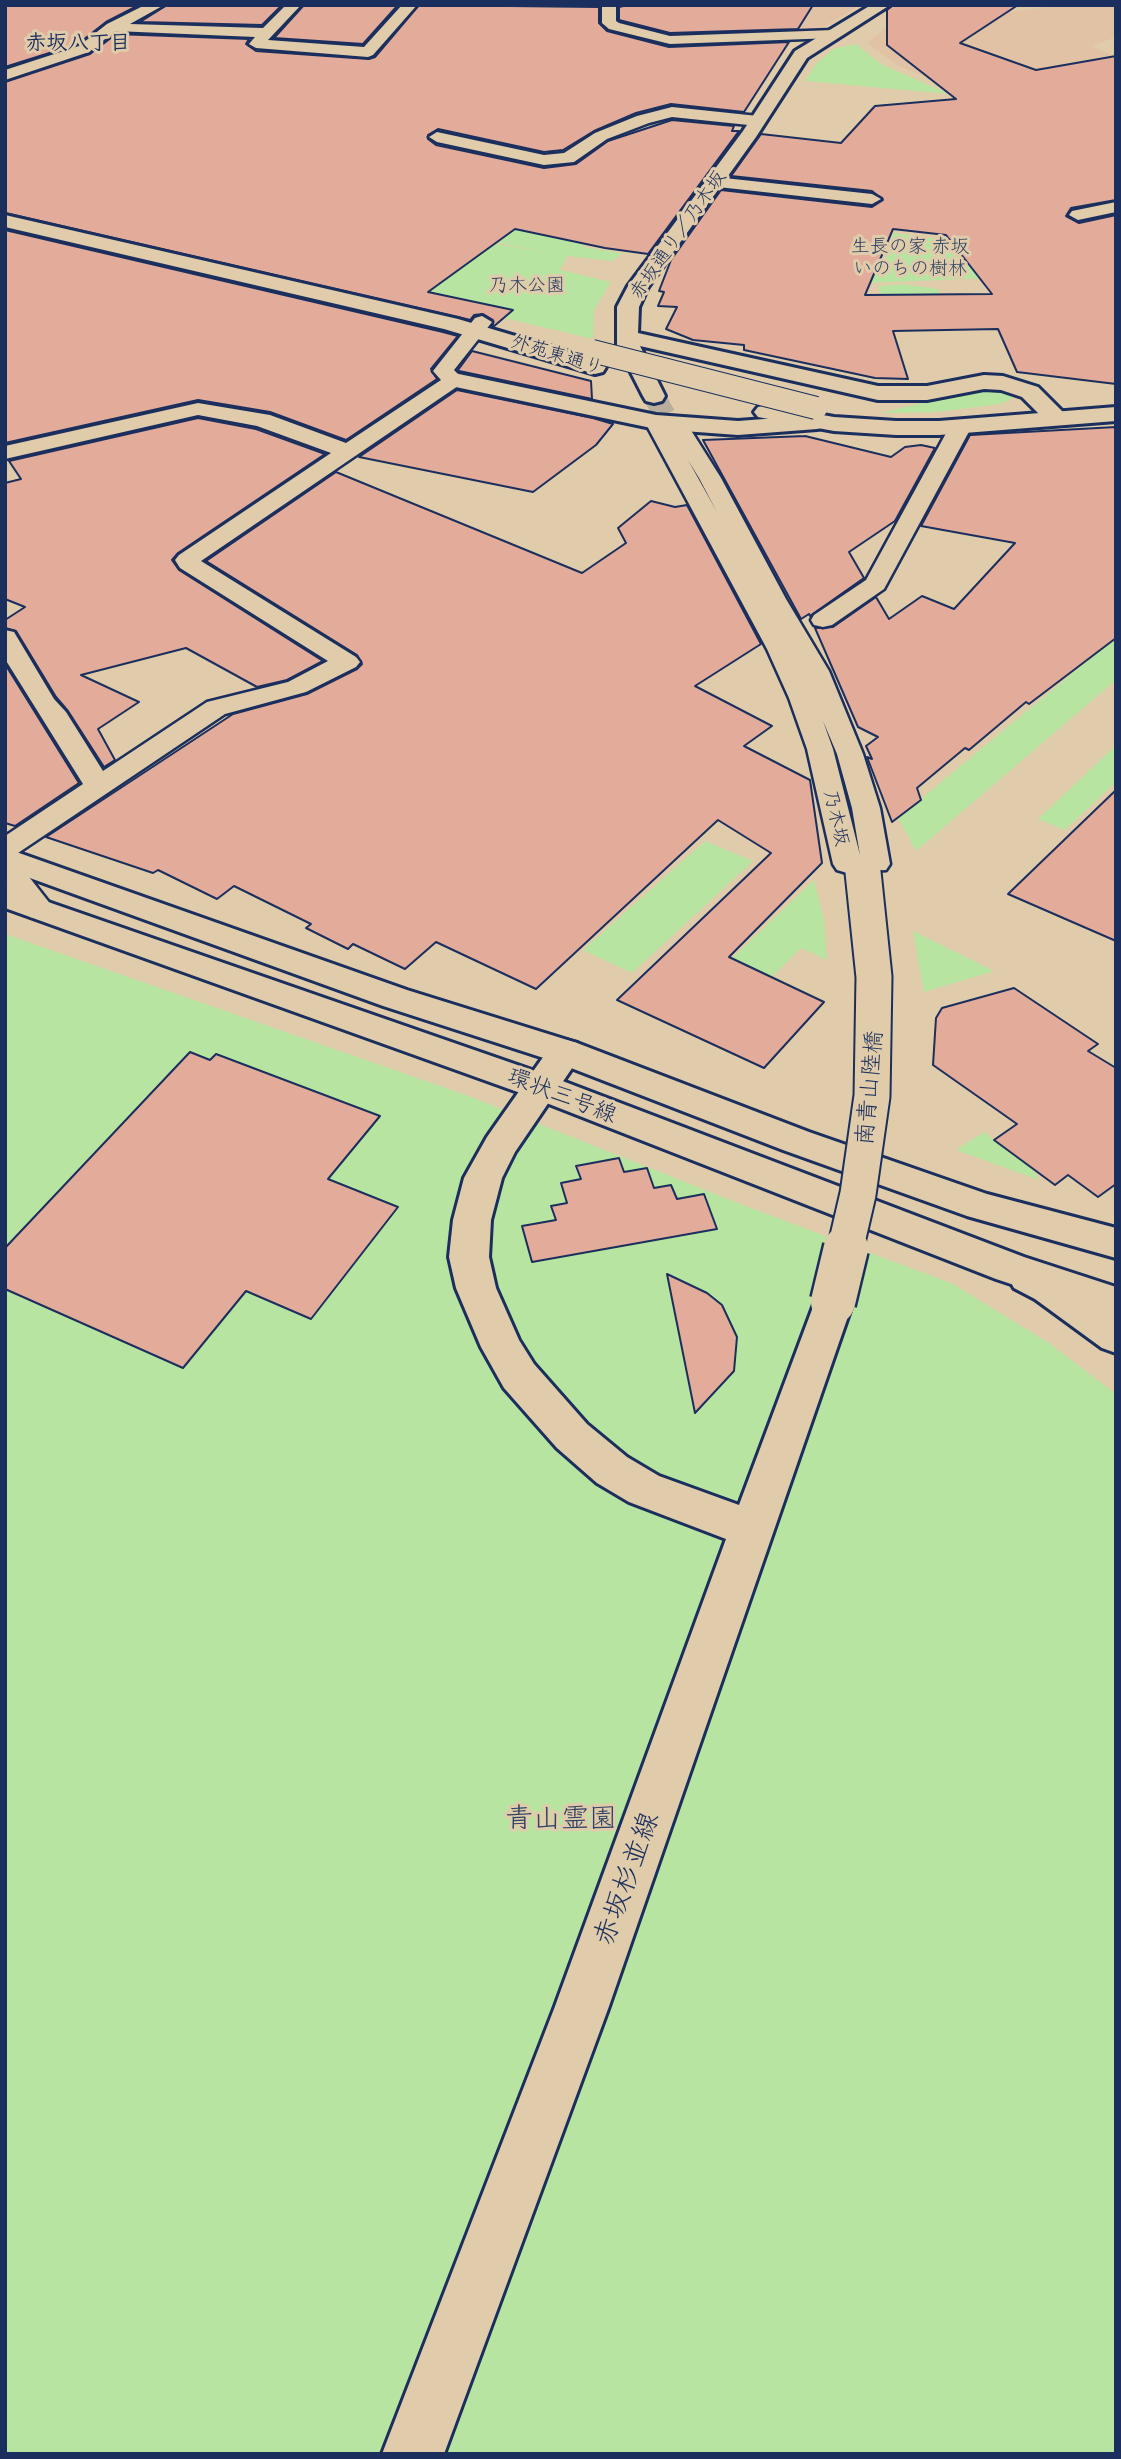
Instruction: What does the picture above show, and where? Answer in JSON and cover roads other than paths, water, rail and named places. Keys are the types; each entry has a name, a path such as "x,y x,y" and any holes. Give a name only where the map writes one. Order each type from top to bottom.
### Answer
{"main road":[{"name":"赤坂通り／乃木坂","path":"654,396 628,345 628,307 638,286 715,182 802,55 882,5"},
{"name":"外苑東通り","path":"5,212 478,326 766,412 895,417 1116,414"},
{"name":"外苑東通り","path":"5,221 478,326"},
{"path":"627,337 877,393 927,393 984,382 1003,383 1030,392 1051,413"},
{"name":"外苑東通り","path":"594,359 817,415 880,428 961,426 1116,401"},
{"path":"454,380 666,423 738,428 817,415"},
{"name":"環状三号線","path":"5,858 395,998 565,1052 796,1141 980,1206 1116,1243"},
{"name":"南青山陸橋","path":"832,1302 858,1195 872,1096 874,977 863,872"},
{"name":"環状三号線","path":"5,897 539,1086 1010,1268 1116,1303"},
{"path":"565,1052 539,1086 483,1178 472,1220 469,1257 476,1289 501,1347 519,1376 572,1436 612,1470 644,1489 751,1529"},
{"path":"796,1141 806,1150 1116,1284"},
{"path":"1010,1268 1049,1289 1116,1337"},
{"name":"赤坂杉並線","path":"413,2454 581,2009 832,1302"}],"street":[{"path":"5,75 84,49 112,27 157,5"},
{"path":"294,5 256,44 368,52 410,5"},
{"path":"609,5 609,23 614,26 670,40 834,34"},
{"path":"112,27 266,33"},
{"path":"437,137 544,160 568,158 601,136 643,119 672,112 758,121"},
{"path":"715,182 872,199"},
{"path":"1078,215 1116,207"},
{"path":"5,849 216,708 297,687 347,662 187,560 454,380 443,371 478,326"},
{"path":"5,453 198,409 262,420 347,451"},
{"name":"乃木坂","path":"666,423 710,478 774,599 816,671 850,754 866,808 876,864 847,864 820,749 802,698 666,423"},
{"path":"823,620 876,584 961,426"},
{"path":"5,637 44,704 53,712 98,786"},
{"path":"5,864 40,909"}],"tunnel":[{"path":"654,396 691,463"},
{"path":"806,680 834,749 852,823"},
{"path":"851,822 863,872"}],"district":[{"name":"赤坂八丁目","path":"78,43"}],"park label":[{"name":"生長の家 赤坂 いのちの樹林","path":"910,258"},
{"name":"乃木公園","path":"527,286"},
{"name":"青山霊園","path":"561,1819"}]}
